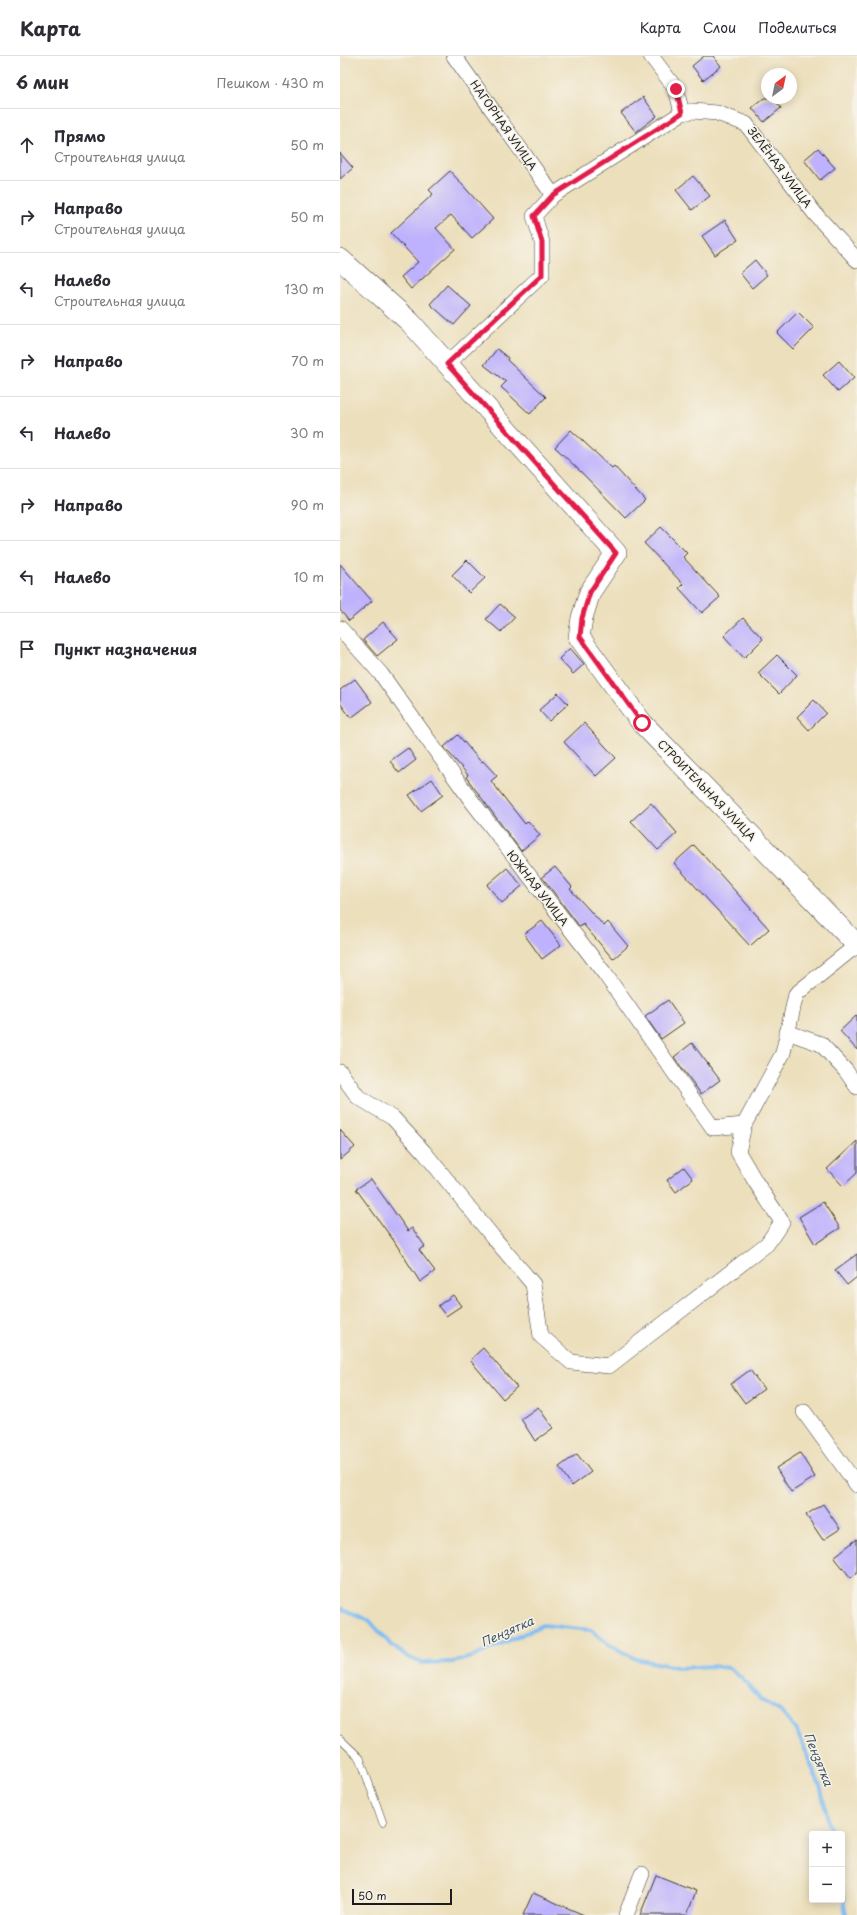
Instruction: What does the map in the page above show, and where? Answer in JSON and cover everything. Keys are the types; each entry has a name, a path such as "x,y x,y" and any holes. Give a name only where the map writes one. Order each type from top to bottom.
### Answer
{"street":[{"name":"НАГОРНАЯ УЛИЦА","path":"454,56 553,195"},
{"path":"447,364 542,275 542,242 534,216 553,195 682,113 676,89 651,56"},
{"name":"ЗЕЛЁНАЯ УЛИЦА","path":"682,113 694,111 717,112 746,124 816,215 857,260"},
{"name":"СТРОИТЕЛЬНАЯ УЛИЦА","path":"340,259 410,322 616,553 590,592 582,618 580,637 642,723 857,945"},
{"name":"ЮЖНАЯ УЛИЦА","path":"340,628 381,674 471,800 605,974 713,1128 744,1125"},
{"path":"340,1072 358,1097 393,1118 419,1146 533,1284 542,1336 571,1362 609,1366 766,1244 782,1222 738,1152 744,1125 783,1053 796,994 857,945"},
{"path":"787,1032 821,1044 846,1071 857,1087"},
{"path":"804,1412 857,1485"},
{"path":"626,1915 642,1874"}],"lane":[{"path":"340,1739 360,1758 383,1823"}],"building":[{"path":"704,56 713,56 721,66 703,80 692,66"},
{"path":"643,97 657,116 636,132 621,113"},
{"path":"761,100 761,104 778,104 781,108 764,122 752,108"},
{"path":"818,148 835,168 820,180 804,160"},
{"path":"340,153 353,168 340,179"},
{"path":"450,171 493,219 472,238 451,215 436,228 455,249 411,289 401,277 418,262 391,233 433,194 429,190"},
{"path":"693,176 710,196 692,210 676,190"},
{"path":"725,220 738,240 715,255 702,236"},
{"path":"755,260 767,275 752,288 740,273"},
{"path":"447,285 471,306 454,325 430,304"},
{"path":"798,312 814,328 793,349 777,333"},
{"path":"497,349 508,358 507,360 546,397 530,414 501,387 506,382 484,365"},
{"path":"839,361 854,378 838,392 823,375"},
{"path":"571,430 612,468 614,466 645,500 626,518 555,447"},
{"path":"661,527 687,553 683,557 720,597 702,613 679,588 683,584 644,543"},
{"path":"467,560 485,578 469,593 452,575"},
{"path":"340,564 372,601 349,621 340,610"},
{"path":"500,604 515,617 501,632 486,619"},
{"path":"743,618 763,639 744,658 724,636"},
{"path":"383,622 398,639 377,656 363,640"},
{"path":"570,648 584,664 573,674 559,659"},
{"path":"777,655 797,675 779,694 758,673"},
{"path":"355,679 372,702 351,718 340,703 340,690"},
{"path":"558,693 568,704 549,721 539,710"},
{"path":"814,700 826,713 809,730 797,717"},
{"path":"584,723 616,758 596,776 564,742"},
{"path":"458,735 481,762 483,761 497,776 491,781 525,824 528,821 540,835 521,851 466,777 468,775 444,747"},
{"path":"408,748 416,760 399,773 390,761"},
{"path":"432,779 443,795 421,811 409,795"},
{"path":"651,803 677,833 658,850 631,821"},
{"path":"694,845 769,929 750,946 674,863"},
{"path":"555,867 572,887 570,889 604,926 608,922 628,946 613,959 583,924 580,927 542,877"},
{"path":"507,868 522,886 502,903 487,885"},
{"path":"542,921 561,945 542,959 524,934"},
{"path":"668,1000 684,1023 661,1039 645,1016"},
{"path":"857,1015 857,1050 840,1031"},
{"path":"692,1043 720,1080 701,1094 674,1057"},
{"path":"340,1130 355,1147 340,1160"},
{"path":"857,1141 857,1173 843,1186 827,1169"},
{"path":"684,1167 693,1179 676,1192 667,1180"},
{"path":"371,1179 408,1231 412,1228 425,1246 419,1250 435,1271 420,1282 394,1241 356,1189"},
{"path":"823,1202 840,1228 815,1244 799,1217"},
{"path":"857,1254 857,1277 847,1285 835,1270"},
{"path":"453,1295 461,1306 446,1316 438,1306"},
{"path":"483,1348 517,1387 503,1399 470,1360"},
{"path":"750,1370 764,1389 745,1403 731,1384"},
{"path":"538,1407 553,1428 535,1441 521,1419"},
{"path":"800,1453 815,1477 791,1492 776,1468"},
{"path":"577,1454 591,1472 572,1486 559,1467"},
{"path":"823,1504 840,1529 823,1540 806,1515"},
{"path":"857,1539 857,1573 851,1578 834,1557"},
{"path":"656,1875 696,1891 687,1915 640,1915"},
{"path":"533,1893 584,1915 523,1915"}],"waterway":[{"name":"Пензятка","path":"340,1608 369,1620 390,1644 408,1657 422,1663 453,1662 475,1656 543,1625 591,1630 608,1644 636,1659 681,1668 712,1666 729,1668 741,1677 761,1700 780,1711 796,1729 821,1789 830,1831"},
{"name":"Пензятка","path":"844,1903 846,1915"}],"route":[{"path":"642,723 580,637 582,618 590,592 604,568 616,553 447,364 542,275 542,242 534,216 553,195 682,113 682,105 676,89"}]}
